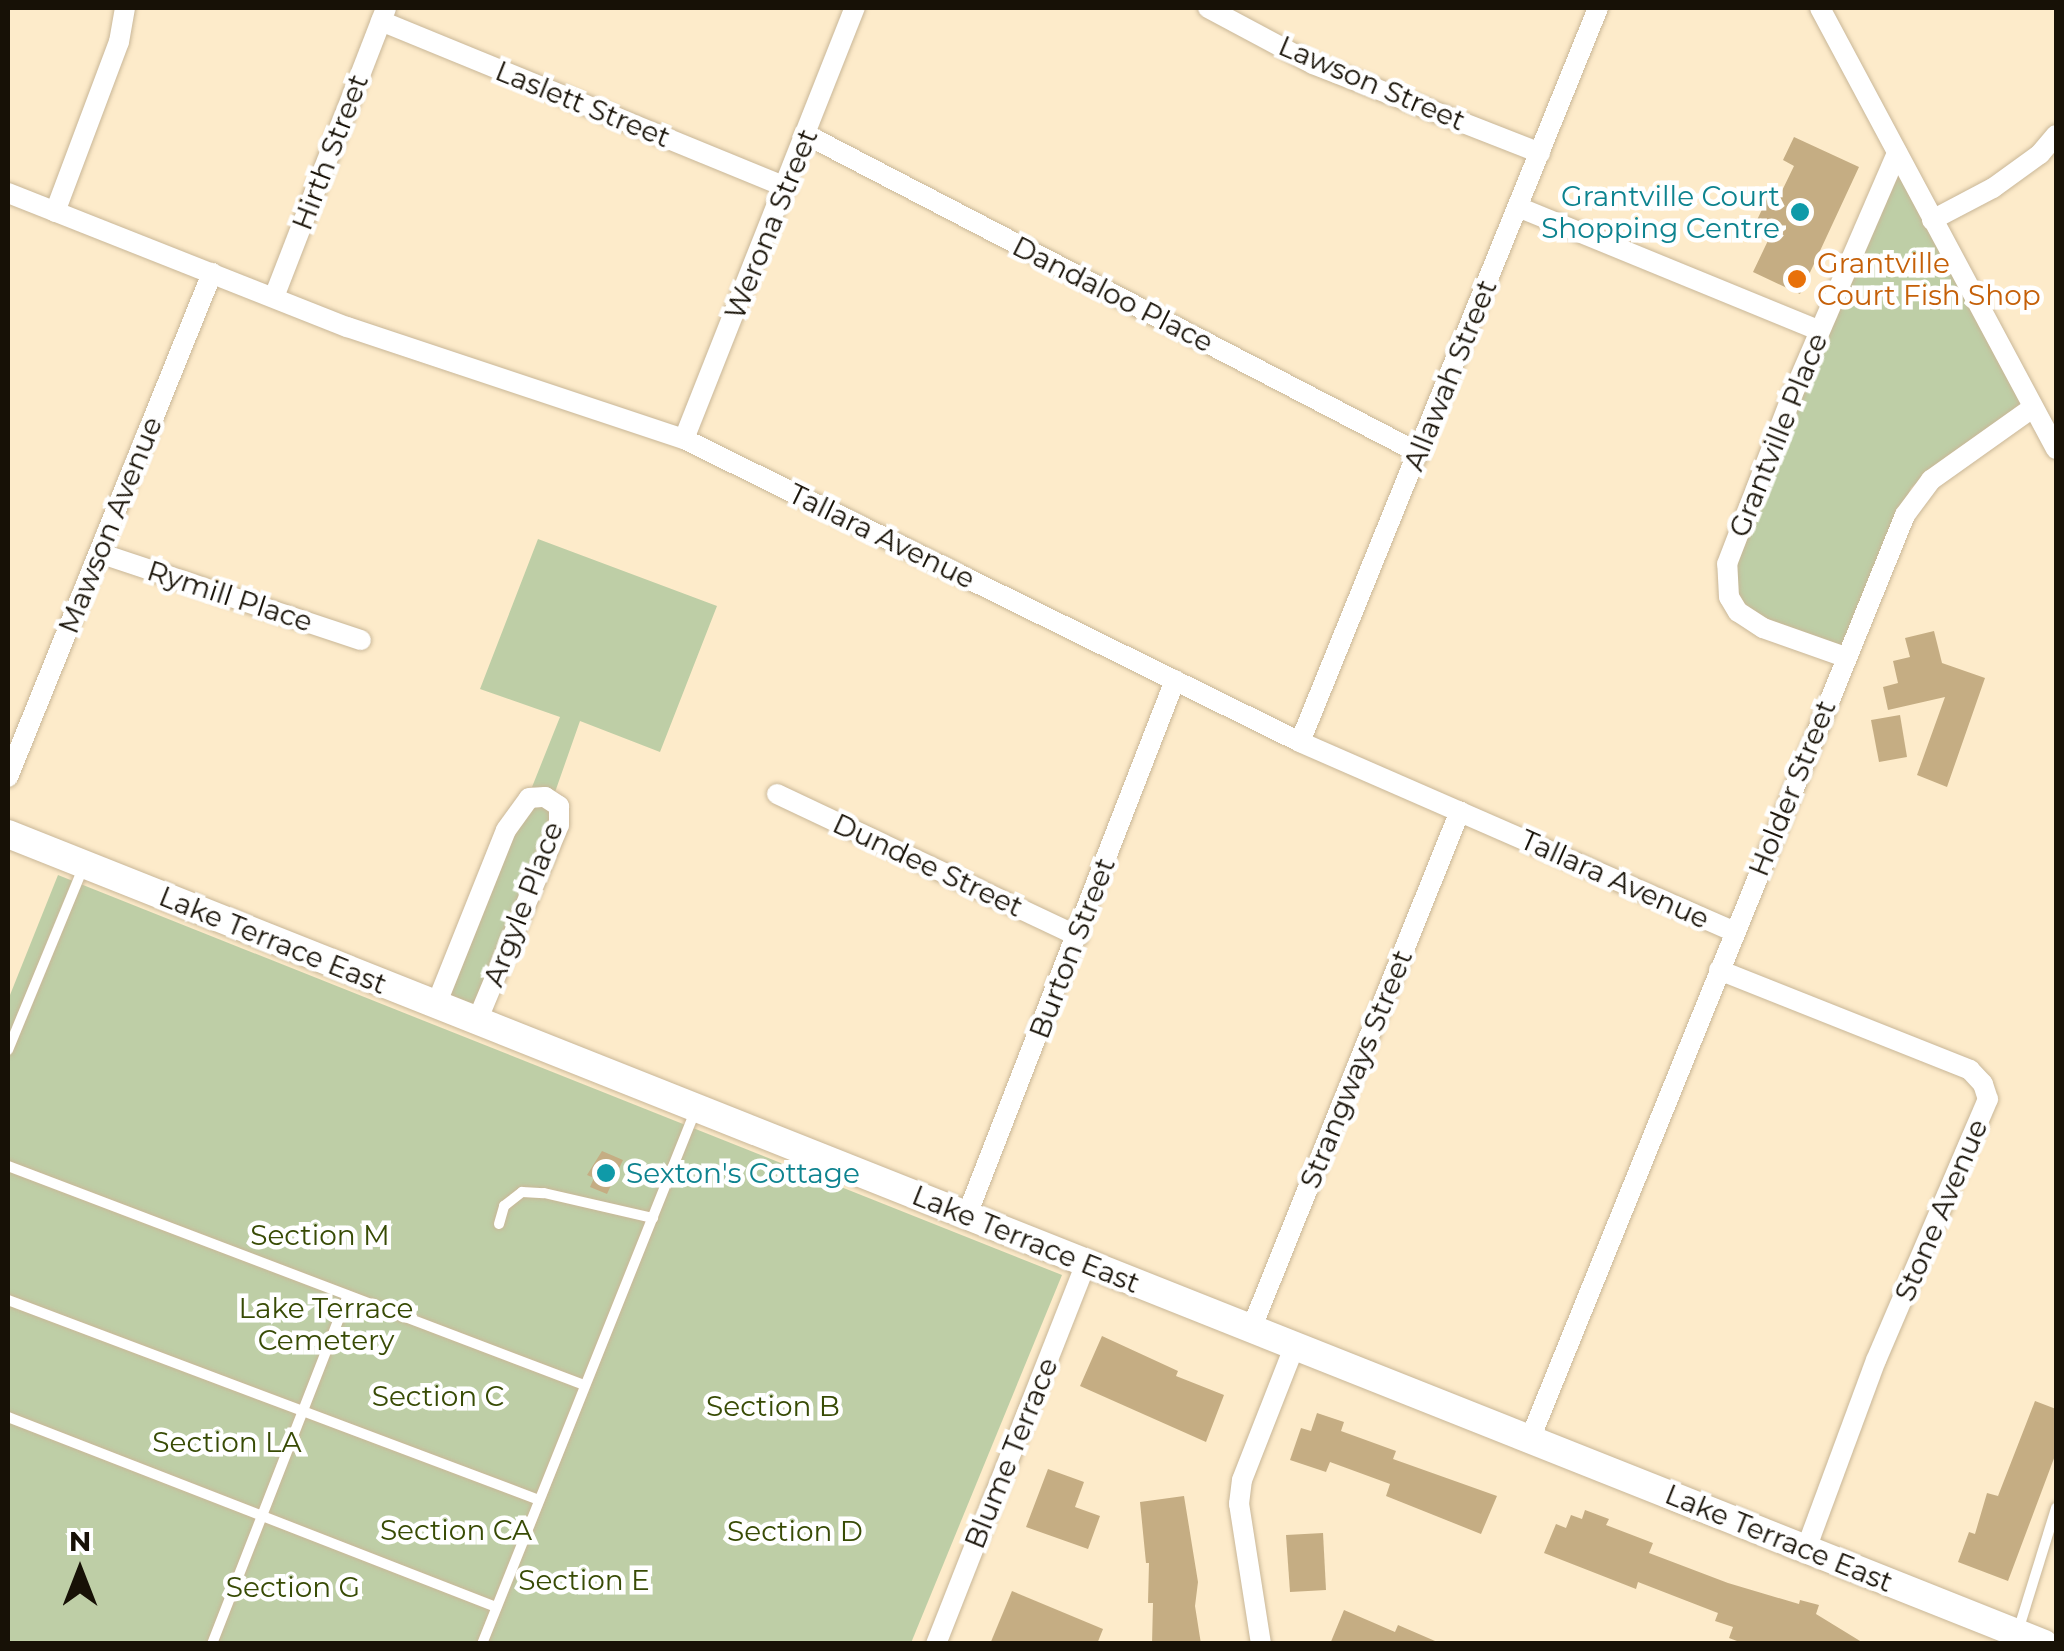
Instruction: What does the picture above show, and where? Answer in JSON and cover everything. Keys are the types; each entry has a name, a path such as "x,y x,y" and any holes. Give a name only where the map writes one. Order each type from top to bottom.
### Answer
{"street":[{"path":"55,212 120,42 126,8"},
{"name":"Werona Street","path":"684,439 855,8"},
{"name":"Lawson Street","path":"1208,8 1314,64 1540,153"},
{"name":"Allawah Street","path":"1300,742 1598,8"},
{"path":"1820,8 2031,409 2056,448"},
{"name":"Laslett Street","path":"384,14 786,186"},
{"name":"Hirth Street","path":"274,297 384,14"},
{"name":"Dandaloo Place","path":"807,135 1419,453"},
{"path":"1932,220 1992,188 2040,154 2056,135"},
{"name":"Grantville Place","path":"1845,657 1763,628 1738,612 1726,580 1735,538 1897,153"},
{"name":"Tallara Avenue","path":"8,193 347,327 684,439 1300,742 1734,932"},
{"path":"1518,207 1820,331"},
{"name":"Mawson Avenue","path":"8,777 212,273"},
{"name":"Holder Street","path":"1530,1439 1888,549 1918,494 1949,465 2031,409"},
{"name":"Rymill Place","path":"98,553 360,640"},
{"name":"Burton Street","path":"967,1215 1175,680"},
{"name":"Dundee Street","path":"777,794 1078,936"},
{"name":"Argyle Place","path":"436,1004 506,830 529,798 545,797 559,806 559,825 477,1021"},
{"name":"Strangways Street","path":"1252,1328 1460,810"},
{"name":"Lake Terrace East","path":"8,834 2044,1644"},
{"name":"Stone Avenue","path":"1719,970 1970,1070 1984,1084 1988,1099 1876,1360 1806,1549"},
{"name":"Blume Terrace","path":"936,1644 1086,1263"},
{"path":"1261,1644 1239,1525 1240,1492 1295,1346"}],"lane":[{"path":"8,1050 84,865"},
{"path":"482,1644 696,1108"},
{"path":"8,1166 584,1385"},
{"path":"499,1224 504,1206 522,1192 544,1193 653,1218"},
{"path":"212,1644 348,1296"},
{"path":"8,1300 540,1500"},
{"path":"8,1417 496,1607"},
{"path":"2018,1633 2056,1514"}],"green space":[{"path":"1895,165 2023,405 1947,456 1911,488 1842,653 1771,628 1738,601 1731,578 1738,543"},
{"path":"538,539 717,606 660,752 580,721 554,795 532,787 560,717 480,689"},
{"path":"530,803 554,808 554,824 474,1015 442,1004 512,830"},
{"name":"Lake Terrace Cemetery","path":"58,875 1062,1275 911,1643 8,1643 8,1000"}],"building":[{"name":"Grantville Court Shopping Centre","path":"1794,137 1859,167 1800,294 1753,272 1774,228 1757,220 1767,199 1776,203 1794,166 1783,160"},
{"path":"1934,631 1942,663 1985,678 1947,787 1917,775 1945,697 1888,710 1883,687 1898,683 1893,661 1910,657 1905,638"},
{"path":"1900,715 1907,757 1879,762 1871,720"},
{"name":"Sexton's Cottage","path":"602,1151 623,1160 607,1194 590,1187 594,1178 587,1175"},
{"path":"1102,1336 1178,1371 1176,1376 1224,1395 1206,1442 1080,1386"},
{"path":"2035,1401 2056,1409 2056,1453 2008,1581 1958,1562 1969,1532 1975,1534 1987,1493 1998,1496"},
{"path":"1317,1413 1344,1422 1341,1431 1396,1451 1393,1459 1497,1496 1481,1534 1386,1496 1390,1484 1330,1462 1326,1472 1290,1460 1301,1428 1311,1431"},
{"path":"1048,1469 1084,1482 1075,1507 1100,1516 1088,1549 1026,1527"},
{"path":"1184,1496 1198,1582 1195,1606 1201,1644 1152,1644 1153,1603 1148,1603 1149,1563 1140,1502"},
{"path":"1585,1510 1609,1519 1606,1525 1653,1543 1649,1553 1728,1583 1799,1604 1800,1600 1819,1605 1816,1614 1865,1644 1745,1644 1729,1638 1733,1627 1715,1621 1718,1613 1638,1582 1636,1589 1544,1553 1556,1524 1566,1528 1571,1515 1582,1519"},
{"path":"1323,1533 1326,1590 1290,1592 1286,1535"},
{"path":"1012,1591 1103,1629 1097,1644 990,1644"},
{"path":"1344,1610 1395,1632 1398,1625 1442,1644 1330,1644"}],"place":[{"name":"Grantville Court Shopping Centre","path":"1800,212"},
{"name":"Grantville Court Fish Shop","path":"1797,279"},
{"name":"Sexton's Cottage","path":"606,1173"}],"park label":[{"name":"Section M","path":"320,1235"},
{"name":"Section C","path":"438,1396"},
{"name":"Section B","path":"773,1406"},
{"name":"Section LA","path":"227,1442"},
{"name":"Section CA","path":"456,1530"},
{"name":"Section D","path":"795,1531"},
{"name":"Section E","path":"584,1580"},
{"name":"Section G","path":"293,1587"}]}
